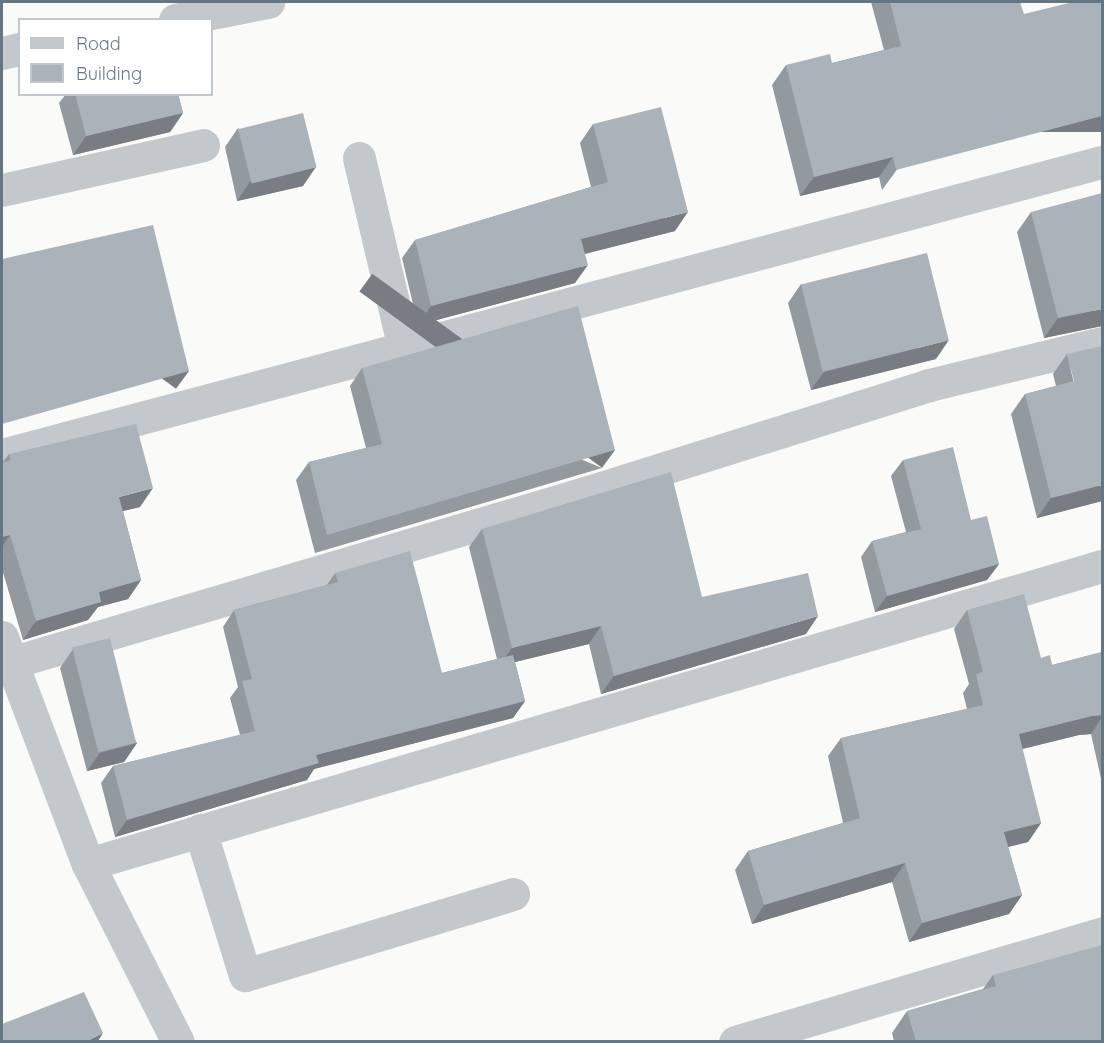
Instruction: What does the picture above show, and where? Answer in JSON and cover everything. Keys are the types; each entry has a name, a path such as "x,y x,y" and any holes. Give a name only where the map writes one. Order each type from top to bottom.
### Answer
{"street":[{"path":"184,18 268,2"},
{"path":"2,53 18,50"},
{"path":"2,190 203,145"},
{"path":"359,158 404,348"},
{"path":"2,455 1102,162"},
{"path":"178,1041 88,864 6,650 585,493 929,385 1102,343"},
{"path":"88,864 1102,566"},
{"path":"201,831 245,975 513,894"},
{"path":"735,1041 1102,933"}],"building":[{"path":"890,2 1020,2 1024,14 1073,2 1102,2 1102,116 896,170 893,157 814,177 786,65 830,54 832,63 901,46"},
{"path":"76,96 179,96 183,113 86,136"},
{"path":"661,107 688,212 581,239 588,265 431,306 415,240 608,182 593,124"},
{"path":"303,113 317,167 252,184 238,129"},
{"path":"1102,193 1102,309 1058,318 1031,212"},
{"path":"153,225 189,371 2,424 2,259"},
{"path":"927,253 949,340 823,372 801,284"},
{"path":"578,306 615,450 327,535 309,462 382,444 362,368"},
{"path":"1102,346 1102,485 1051,498 1025,394 1074,381 1067,354"},
{"path":"136,424 153,488 119,497 141,580 99,592 101,602 36,621 10,535 2,537 2,463 11,460 9,454"},
{"path":"953,447 971,520 987,516 999,564 887,596 872,541 921,529 903,460"},
{"path":"671,472 702,597 808,573 818,616 614,676 601,626 512,648 482,529"},
{"path":"410,551 442,673 513,655 525,701 316,755 319,763 127,820 113,766 255,731 242,681 252,679 234,610 338,582 335,573"},
{"path":"1024,594 1041,658 1050,655 1052,665 1102,652 1102,715 1019,734 1041,823 1004,832 1022,895 922,923 905,863 764,905 748,851 860,818 841,738 983,705 976,674 983,672 967,610"},
{"path":"110,638 136,743 98,752 72,647"},
{"path":"1102,945 1102,1041 916,1041 907,1011 996,986 993,975"},
{"path":"84,992 103,1033 87,1041 2,1041 2,1024"}]}
